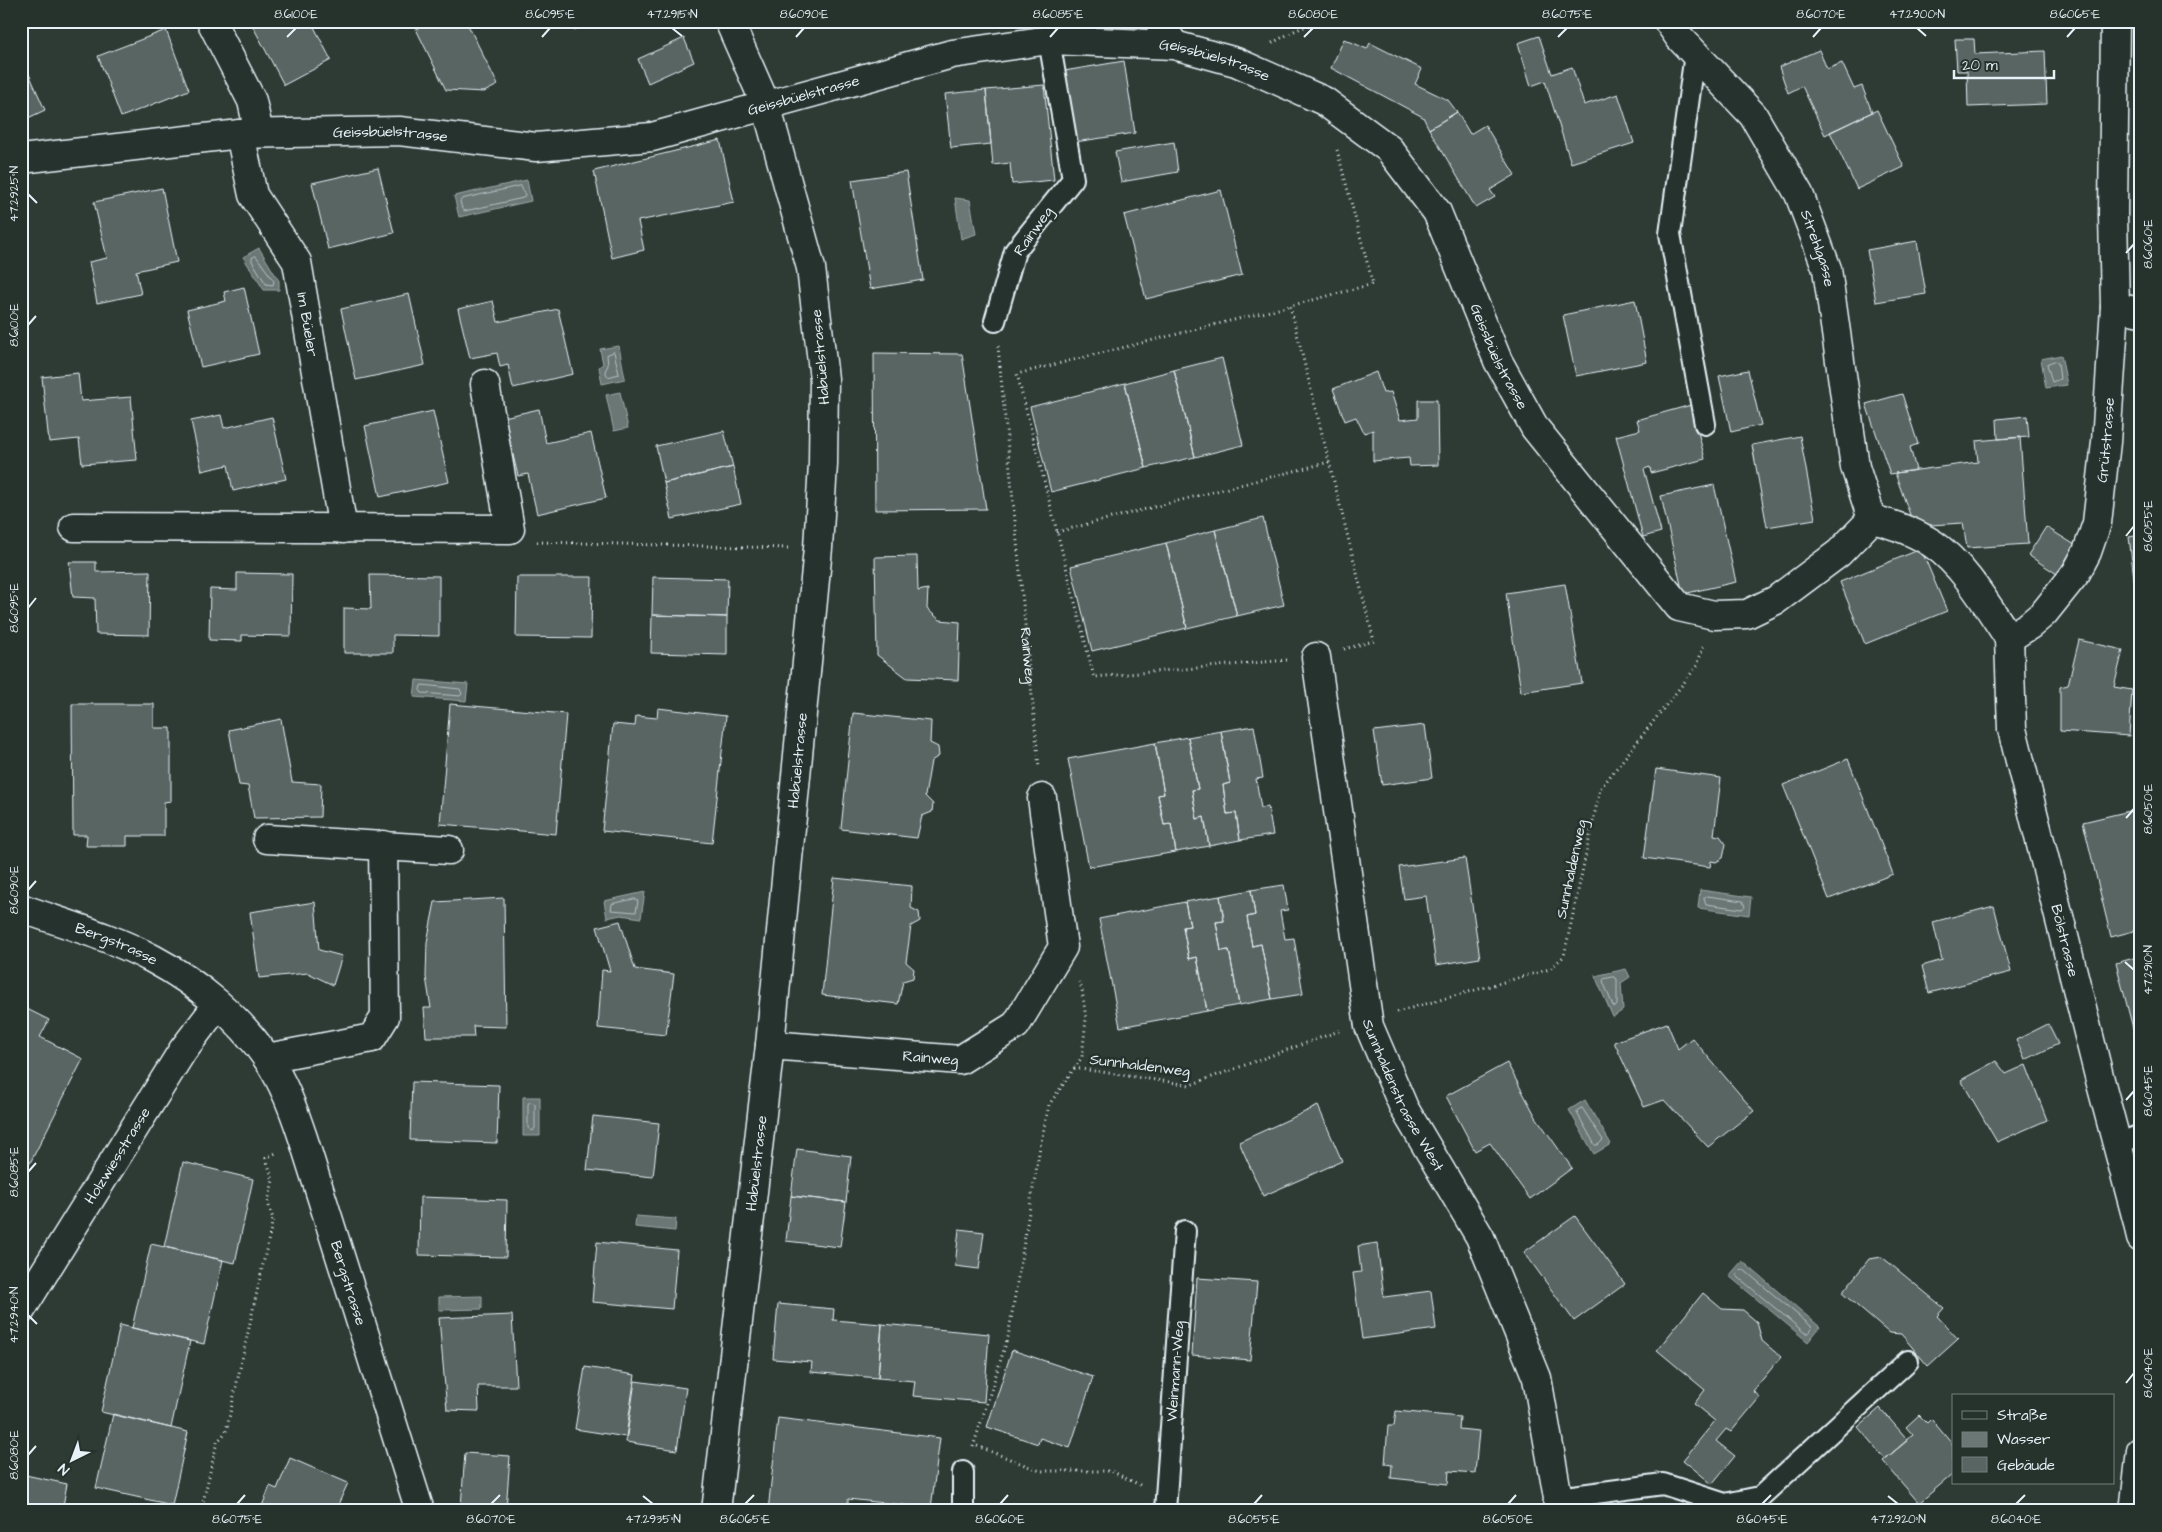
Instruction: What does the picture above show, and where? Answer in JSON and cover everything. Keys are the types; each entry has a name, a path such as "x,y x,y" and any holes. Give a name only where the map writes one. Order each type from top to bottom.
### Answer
{"street":[{"path":"211,21 252,101 250,134"},
{"name":"Habüelstrasse","path":"716,1511 770,1045 818,548 823,464 824,379 811,268 766,105 728,21"},
{"path":"1160,21 1174,45"},
{"name":"Strehlgasse","path":"1668,21 1695,54 1753,115 1799,194 1827,269 1855,467 1872,519"},
{"name":"Grütstrasse","path":"2009,638 2030,625 2044,613 2076,573 2088,552 2097,523 2107,433 2128,309 2113,215 2115,21"},
{"name":"Geissbüelstrasse","path":"21,159 250,134 399,131 536,146 652,137 952,54 1049,40 1174,45 1236,62 1324,101 1389,149 1437,212 1498,361 1535,428 1679,607 1714,615 1747,614 1776,600 1840,553 1872,519"},
{"name":"Im Büeler","path":"250,134 253,195 297,262 343,529"},
{"path":"74,527 510,529 485,384"},
{"path":"1872,519 1895,525 1933,544 1961,571 2009,638"},
{"name":"Bölstrasse","path":"2009,638 2013,735 2129,1140 2141,1238"},
{"name":"Sunnhaldenstrasse West","path":"1316,657 1368,1020 1404,1108 1480,1237 1537,1378 1558,1504"},
{"path":"1042,798 1063,947"},
{"path":"267,839 449,850"},
{"path":"267,1058 372,1038 386,1016 383,845"},
{"name":"Bergstrasse","path":"21,908 119,944 153,959 188,981 218,1004 267,1058 280,1080 303,1138 420,1511"},
{"name":"Rainweg","path":"770,1045 960,1060 1016,1025 1063,947"},
{"name":"Holzwiesstrasse","path":"21,1310 183,1050 218,1004"},
{"path":"2134,1511 2141,1451"}],"lane":[{"name":"Rainweg","path":"995,321 1016,251 1073,179 1049,40"},
{"path":"1695,54 1670,234 1705,424"},
{"name":"Weinmann-Weg","path":"1165,1511 1185,1231"},
{"path":"1558,1504 1663,1484 1725,1504 1760,1497 1908,1361"},
{"path":"963,1476 963,1511"}],"path":[{"path":"1236,62 1296,30 1321,21"},
{"path":"1290,306 1374,641 1316,657 1094,677 1017,374 1373,284 1337,149"},
{"name":"Rainweg","path":"995,321 1042,798"},
{"path":"1057,532 1329,462"},
{"path":"510,529 524,542 796,548"},
{"name":"Sunnhaldenweg","path":"1368,1020 1550,969 1564,956 1600,789 1697,666 1714,615"},
{"path":"963,1476 1008,1337 1048,1105 1082,1057 1086,1019 1082,989 1063,947"},
{"name":"Sunnhaldenweg","path":"1074,1068 1190,1085 1316,1040"},
{"path":"200,1511 217,1442 226,1432 273,1219 268,1203 273,1180 266,1158 303,1138"},
{"path":"974,1445 1040,1471 1111,1471 1141,1485 1166,1487"}],"water":[{"path":"527,180 531,201 459,217 454,196"},
{"path":"955,198 970,200 976,234 961,239"},
{"path":"259,248 279,281 279,290 264,290 243,257"},
{"path":"619,346 625,379 602,384 599,367 603,364 600,349"},
{"path":"2061,355 2067,385 2046,388 2041,359"},
{"path":"620,392 628,428 614,431 606,395"},
{"path":"416,680 468,684 466,701 414,697"},
{"path":"1700,890 1751,897 1749,915 1698,908"},
{"path":"645,892 641,918 621,915 607,918 604,901"},
{"path":"1626,969 1630,977 1621,983 1623,1010 1613,1017 1595,976"},
{"path":"523,1097 540,1097 540,1136 523,1136"},
{"path":"1585,1100 1611,1144 1594,1154 1569,1110"},
{"path":"636,1216 676,1219 675,1231 635,1227"},
{"path":"1742,1261 1820,1327 1808,1342 1729,1276"},
{"path":"482,1296 482,1309 439,1310 439,1297"}],"building":[{"path":"250,21 311,21 331,60 284,85"},
{"path":"432,21 466,21 498,85 484,92 446,90 416,29"},
{"path":"570,21 593,21 574,30"},
{"path":"166,30 189,90 121,117 98,56"},
{"path":"1539,36 1552,74 1572,67 1584,105 1618,94 1634,143 1571,163 1545,81 1531,86 1518,43"},
{"path":"684,38 694,62 648,83 638,59"},
{"path":"1344,39 1367,49 1370,43 1422,69 1415,84 1448,100 1457,112 1429,129 1423,117 1331,68"},
{"path":"1955,39 1974,39 1975,54 2045,51 2047,104 1968,107 1967,71 1957,71"},
{"path":"1819,50 1827,69 1842,63 1854,89 1862,86 1872,112 1825,135 1802,86 1788,93 1779,67"},
{"path":"21,56 45,110 26,119 21,108"},
{"path":"1124,61 1135,133 1075,142 1064,71"},
{"path":"1044,85 1054,180 1012,184 1010,163 993,165 986,90"},
{"path":"986,90 991,144 951,148 945,94"},
{"path":"1877,110 1904,167 1857,189 1830,132"},
{"path":"1457,112 1470,134 1485,125 1515,175 1490,190 1495,197 1476,208 1429,129"},
{"path":"720,140 734,202 638,221 644,250 612,258 594,171"},
{"path":"1174,142 1178,172 1121,182 1115,152"},
{"path":"378,168 394,233 328,249 312,183"},
{"path":"906,172 923,280 870,289 852,180"},
{"path":"162,188 177,262 136,271 141,294 97,303 89,262 107,258 94,202"},
{"path":"1221,190 1242,275 1146,299 1124,215"},
{"path":"1917,241 1926,294 1876,302 1867,250"},
{"path":"244,287 259,354 201,367 187,310 226,301 224,292"},
{"path":"409,294 425,365 356,380 341,309"},
{"path":"1635,300 1647,362 1576,376 1563,315"},
{"path":"493,301 498,322 558,309 573,374 513,388 508,365 500,367 497,353 470,358 458,309"},
{"path":"874,353 962,354 986,509 875,510"},
{"path":"1222,358 1243,445 1195,457 1174,370"},
{"path":"1174,370 1195,457 1146,468 1125,383"},
{"path":"1748,370 1761,425 1731,432 1719,376"},
{"path":"1376,372 1383,393 1391,392 1400,420 1418,418 1418,400 1437,400 1438,465 1410,466 1409,458 1373,461 1373,430 1364,433 1356,417 1345,421 1333,389"},
{"path":"78,373 81,401 131,397 137,460 82,464 79,439 49,442 42,377"},
{"path":"1125,383 1146,468 1051,492 1030,407"},
{"path":"1902,394 1918,444 1910,447 1916,470 1890,474 1866,404"},
{"path":"1691,405 1705,459 1651,473 1650,467 1644,469 1661,532 1643,537 1616,436 1640,430 1637,420"},
{"path":"539,409 546,443 591,433 606,498 537,514 528,474 518,476 504,417"},
{"path":"433,411 449,482 380,497 365,426"},
{"path":"221,415 224,428 272,417 286,479 233,491 228,465 202,471 191,421"},
{"path":"2027,416 2029,437 1998,439 1997,419"},
{"path":"724,431 733,467 664,483 656,446"},
{"path":"1800,436 1815,519 1767,527 1752,445"},
{"path":"2020,437 2028,544 1967,548 1963,523 1914,526 1895,473 1978,462 1976,441"},
{"path":"733,467 741,504 672,519 664,483"},
{"path":"1714,485 1736,582 1683,594 1661,496"},
{"path":"1263,518 1284,605 1237,616 1215,530"},
{"path":"2046,527 2075,545 2057,574 2028,555"},
{"path":"1215,530 1237,616 1187,628 1166,543"},
{"path":"2141,535 2141,586 2135,587 2129,537"},
{"path":"1166,543 1187,628 1092,651 1071,566"},
{"path":"1921,549 1947,611 1865,644 1840,582"},
{"path":"917,556 918,591 928,589 927,609 940,620 960,622 958,680 907,678 877,655 875,557"},
{"path":"69,562 96,562 96,572 150,571 149,635 96,634 95,598 73,597"},
{"path":"237,573 292,574 291,636 242,635 242,641 209,640 210,589 237,590"},
{"path":"370,575 439,576 439,636 393,635 393,653 344,653 344,608 371,609"},
{"path":"517,577 592,577 591,638 516,637"},
{"path":"653,577 728,579 727,617 652,615"},
{"path":"1565,584 1582,683 1521,692 1506,593"},
{"path":"652,615 727,617 727,655 651,653"},
{"path":"2079,640 2123,650 2114,687 2132,690 2129,736 2060,731 2060,687 2068,685"},
{"path":"72,704 154,704 154,728 171,728 171,801 164,802 164,836 127,836 127,846 86,846 87,835 73,835"},
{"path":"450,704 566,714 556,834 440,824"},
{"path":"658,708 726,716 712,843 602,831 613,724 635,726 636,716 657,718"},
{"path":"853,713 931,721 930,743 938,747 939,756 931,761 925,796 933,804 932,812 922,816 917,838 841,829"},
{"path":"281,719 292,782 321,784 320,817 254,818 248,786 239,785 229,730"},
{"path":"1425,725 1432,778 1382,785 1374,731"},
{"path":"1254,726 1263,778 1256,779 1261,808 1268,807 1273,835 1240,840 1236,813 1227,814 1223,785 1230,783 1221,731"},
{"path":"1221,731 1230,783 1223,785 1227,814 1236,813 1240,840 1209,846 1204,817 1197,819 1192,790 1198,789 1188,737"},
{"path":"1188,737 1198,789 1192,790 1197,819 1204,817 1209,846 1176,852 1171,824 1164,825 1158,795 1164,794 1155,743"},
{"path":"1155,743 1164,794 1158,795 1164,825 1171,824 1176,852 1089,867 1068,759"},
{"path":"1848,759 1893,874 1829,899 1783,785"},
{"path":"1656,769 1721,778 1714,835 1720,836 1726,844 1723,858 1716,862 1711,861 1710,867 1644,858"},
{"path":"2138,809 2141,818 2141,879 2136,880 2141,901 2141,929 2111,937 2083,822"},
{"path":"1465,858 1480,958 1436,965 1426,896 1404,899 1399,867"},
{"path":"834,878 912,886 911,908 919,912 920,921 911,926 906,962 914,969 913,978 903,981 898,1004 822,995"},
{"path":"1284,885 1288,910 1280,911 1285,939 1294,938 1303,994 1272,999 1261,944 1252,946 1247,917 1255,915 1251,890"},
{"path":"1251,890 1255,915 1247,917 1252,946 1261,944 1272,999 1239,1005 1229,950 1221,951 1216,922 1224,921 1220,896"},
{"path":"1220,896 1224,921 1216,922 1221,951 1229,950 1239,1005 1207,1011 1197,957 1189,959 1183,927 1190,926 1185,902"},
{"path":"504,898 506,1027 473,1026 474,1037 426,1037 424,1008 431,1008 426,977 427,942 435,902"},
{"path":"315,902 319,950 342,956 333,985 308,973 259,978 250,912"},
{"path":"1185,902 1190,926 1183,927 1189,959 1197,957 1207,1011 1120,1027 1099,919"},
{"path":"1994,906 2011,972 1929,993 1922,966 1942,960 1933,922"},
{"path":"620,921 635,969 674,974 666,1035 598,1028 602,970 610,971 597,927"},
{"path":"2141,956 2141,1059 2116,963"},
{"path":"21,1006 49,1020 40,1037 83,1059 28,1167 21,1164"},
{"path":"1667,1023 1678,1049 1692,1038 1754,1111 1708,1147 1664,1100 1644,1107 1614,1042"},
{"path":"2048,1024 2058,1044 2025,1060 2016,1040"},
{"path":"1996,1061 2006,1074 2026,1065 2047,1120 1997,1142 1961,1080"},
{"path":"1507,1063 1536,1117 1572,1168 1530,1199 1490,1143 1475,1151 1446,1096"},
{"path":"412,1082 499,1085 497,1143 410,1140"},
{"path":"1318,1106 1342,1161 1263,1196 1239,1142"},
{"path":"593,1116 659,1123 653,1177 587,1170"},
{"path":"797,1149 851,1156 846,1202 791,1196"},
{"path":"183,1162 253,1179 235,1263 164,1247"},
{"path":"791,1196 846,1202 840,1247 786,1241"},
{"path":"420,1197 507,1200 506,1257 419,1255"},
{"path":"1575,1216 1625,1284 1574,1321 1524,1252"},
{"path":"959,1229 984,1232 979,1269 955,1266"},
{"path":"597,1242 677,1250 672,1309 592,1302"},
{"path":"1377,1243 1384,1297 1431,1291 1436,1329 1362,1339 1353,1273 1361,1272 1358,1246"},
{"path":"151,1244 223,1260 204,1344 132,1328"},
{"path":"1882,1257 1944,1308 1937,1316 1958,1339 1928,1366 1901,1334 1889,1333 1842,1293 1869,1259"},
{"path":"1197,1278 1257,1282 1250,1360 1192,1355"},
{"path":"1703,1293 1722,1309 1743,1310 1757,1322 1762,1341 1781,1357 1753,1391 1760,1397 1731,1432 1726,1429 1716,1441 1735,1456 1712,1484 1683,1460 1715,1421 1694,1404 1705,1390 1657,1350"},
{"path":"778,1304 834,1309 833,1320 882,1324 878,1378 811,1372 812,1362 773,1359"},
{"path":"512,1315 516,1386 478,1386 479,1411 447,1410 439,1318"},
{"path":"882,1324 989,1334 984,1402 913,1396 915,1381 878,1378"},
{"path":"120,1325 190,1341 171,1428 101,1412"},
{"path":"1012,1350 1093,1377 1070,1448 1040,1438 1038,1444 987,1427"},
{"path":"585,1367 635,1375 626,1437 575,1429"},
{"path":"635,1381 686,1388 677,1450 626,1442"},
{"path":"1880,1408 1908,1440 1885,1459 1858,1427"},
{"path":"1396,1411 1460,1417 1459,1429 1479,1431 1475,1473 1449,1471 1448,1484 1391,1478 1392,1465 1385,1464 1388,1426 1394,1426"},
{"path":"113,1414 188,1432 172,1505 96,1488"},
{"path":"1919,1415 1927,1423 1931,1419 1952,1444 1952,1475 1919,1503 1883,1461 1913,1435 1906,1427"},
{"path":"778,1418 940,1438 931,1508 848,1499 848,1511 768,1511"},
{"path":"465,1453 510,1456 506,1510 461,1507"},
{"path":"290,1458 348,1483 335,1511 260,1511 270,1486 277,1489"},
{"path":"21,1474 67,1484 62,1511 21,1511"},
{"path":"593,1506 626,1511 593,1511"}]}
